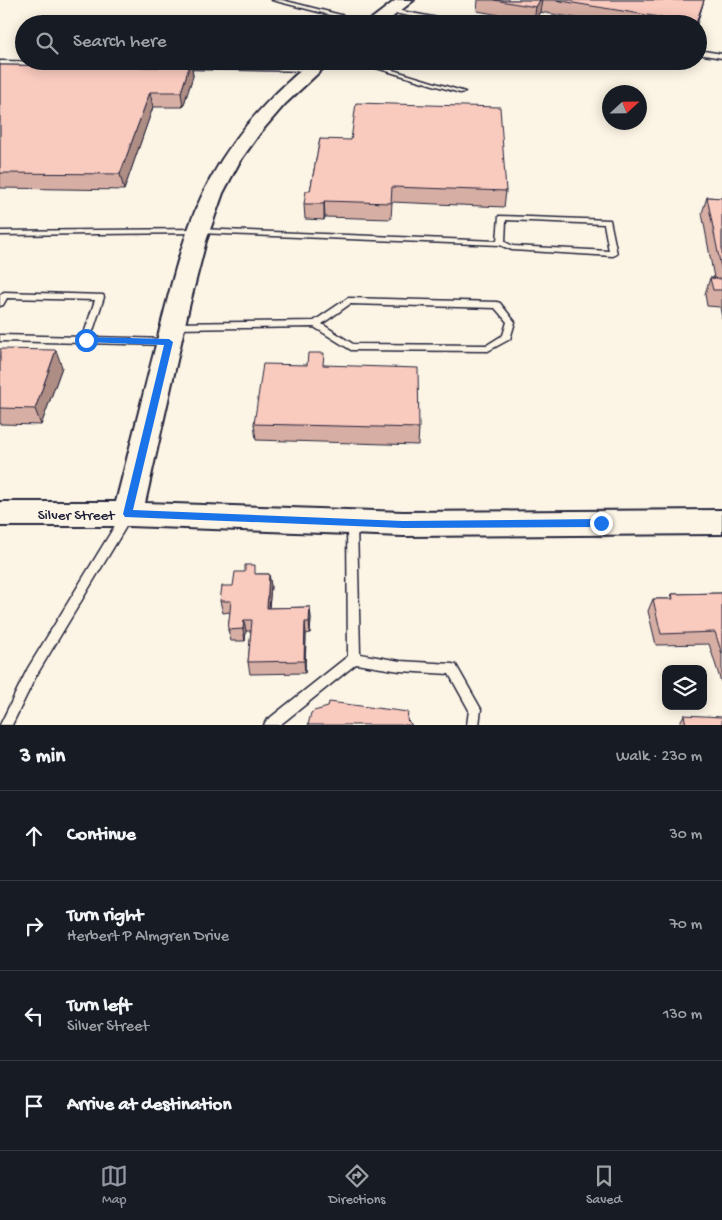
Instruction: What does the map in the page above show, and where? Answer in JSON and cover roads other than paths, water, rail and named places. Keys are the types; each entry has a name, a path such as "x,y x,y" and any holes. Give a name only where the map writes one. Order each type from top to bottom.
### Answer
{"street":[{"path":"385,15 406,0"},
{"path":"128,514 198,231 221,178 242,143 280,98 312,70"},
{"name":"Silver Street","path":"0,514 128,514 352,523 722,522"}],"lane":[{"path":"275,0 336,15"},
{"path":"390,11 411,15"},
{"path":"707,54 722,56"},
{"path":"0,63 15,63"},
{"path":"387,70 462,92"},
{"path":"0,233 198,231 501,242 512,248 613,254 607,222 502,218 501,242"},
{"path":"0,303 4,295 100,297 86,340"},
{"path":"0,338 86,340 316,324 348,301 497,305 511,322 507,337 488,348 351,347 316,324"},
{"path":"6,725 32,672 128,514"},
{"path":"352,523 354,658"},
{"path":"270,725 354,658 400,666 452,669 475,709 473,725"}]}
